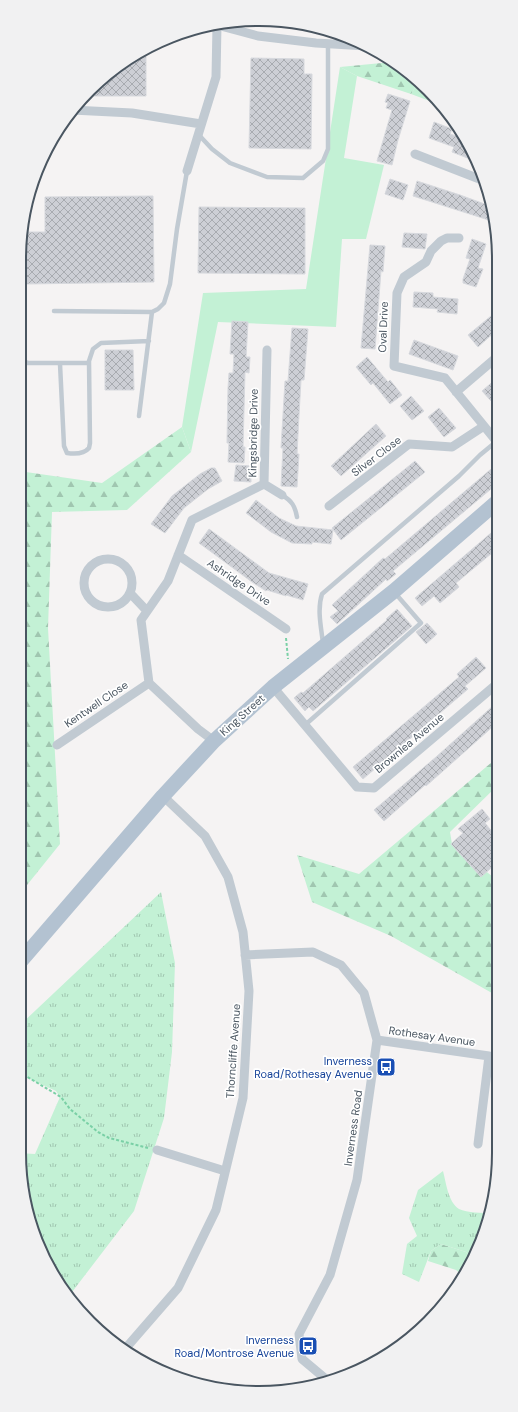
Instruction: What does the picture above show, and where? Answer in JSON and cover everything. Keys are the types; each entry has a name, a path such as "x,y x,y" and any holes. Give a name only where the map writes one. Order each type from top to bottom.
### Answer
{"main road":[{"name":"King Street","path":"26,955 163,796 214,741 273,687 394,591 492,506"}],"street":[{"path":"228,28 258,36 328,44 349,45"},
{"path":"187,171 216,77 217,30"},
{"path":"80,110 132,113 201,124"},
{"path":"415,154 478,178"},
{"name":"Oval Drive","path":"459,238 447,238 441,241 431,251 426,262 404,277 397,293 394,334 394,366 445,378 492,435"},
{"name":"Kingsbridge Drive","path":"149,683 141,620 168,581 192,520 264,484 267,350"},
{"path":"456,392 492,361"},
{"name":"Silver Close","path":"329,506 409,444 452,447 484,426"},
{"path":"264,484 282,495"},
{"name":"Ashridge Drive","path":"178,555 286,629"},
{"path":"104,559 121,563 127,569 131,577 132,585 130,594 122,603 114,607 97,605 86,595 84,579 87,570 93,564 104,559"},
{"path":"130,594 147,611"},
{"path":"149,683 198,729 214,741"},
{"name":"Kentwell Close","path":"57,745 149,683"},
{"name":"Brownlea Avenue","path":"273,687 357,787 374,788 492,689"},
{"name":"Thorncliffe Avenue","path":"128,1346 178,1288 216,1210 243,1098 249,991 243,932 228,877 205,836 163,796"},
{"name":"Inverness Road","path":"246,955 313,952 341,965 364,993 377,1040 357,1180 330,1275 299,1334 302,1359 323,1377"},
{"name":"Rothesay Avenue","path":"377,1040 489,1056 478,1144"},
{"path":"157,1150 225,1170"}],"lane":[{"path":"198,134 212,149 230,164 268,177 303,178 322,161 328,149 328,44"},
{"path":"54,311 152,312 164,303 170,284 177,229 187,171"},
{"path":"139,416 152,312"},
{"path":"60,364 65,451 69,454 83,452 89,448 90,354 93,349 101,343 149,341"},
{"path":"26,362 89,364"},
{"path":"323,648 320,611 320,600 322,594 459,476 492,445"},
{"path":"282,495 296,508 297,517"},
{"path":"305,725 421,623 394,591"}],"path":[{"path":"286,629 289,675"},
{"path":"26,1076 60,1097 70,1109 98,1132 110,1138 157,1150"}],"green space":[{"path":"385,63 416,87 411,94 357,76 340,67"},
{"path":"340,67 357,76 344,158 384,165 366,239 342,239 336,327 218,322 191,452 182,427 203,293 306,289"},
{"path":"416,87 431,101 411,94"},
{"path":"182,427 191,452 127,510 52,512 48,628 60,844 26,886 26,472 102,483"},
{"path":"492,762 492,791 450,832 452,844 492,876 492,993 391,936 312,902 297,855 359,874"},
{"path":"161,892 175,963 172,1052 164,1118 134,1211 72,1292 57,1270 50,1256 38,1228 30,1198 26,1168 26,1153 35,1154 60,1097 56,1091 26,1077 26,1019"},
{"path":"443,1171 448,1192 455,1206 466,1211 484,1213 480,1228 469,1254 441,1244 431,1251 419,1282 402,1274 407,1244 417,1236 409,1218 418,1190"},
{"path":"441,1244 469,1254 459,1273 456,1270 428,1261 431,1251"}],"building":[{"path":"146,55 146,96 92,96 117,74"},
{"path":"251,58 304,59 304,74 312,74 311,149 249,148"},
{"path":"388,94 410,101 392,165 377,161 392,110 386,108 388,103 385,102"},
{"path":"434,122 452,129 450,134 457,136 469,159 452,152 454,147 429,138"},
{"path":"390,179 408,185 403,200 385,194"},
{"path":"417,181 485,204 489,220 413,196"},
{"path":"153,196 154,282 26,284 26,244 28,232 45,232 45,197"},
{"path":"199,207 305,208 305,274 198,273"},
{"path":"404,233 427,234 425,249 402,247"},
{"path":"472,239 486,244 478,268 483,269 476,287 463,283 470,259 466,258"},
{"path":"370,245 385,246 383,272 381,271 375,349 361,348"},
{"path":"414,292 433,293 433,297 458,299 457,314 437,312 438,309 413,307"},
{"path":"492,315 492,334 478,347 468,335"},
{"path":"232,321 248,322 246,357 250,357 249,373 245,372 244,463 228,462 228,388 229,373 233,373 234,354 230,354"},
{"path":"292,328 308,329 304,380 301,380 297,454 299,454 297,487 281,486 283,448 281,448 285,381 288,381"},
{"path":"414,340 458,356 453,370 409,354"},
{"path":"105,350 133,350 134,390 105,390"},
{"path":"367,357 388,382 390,380 402,395 390,404 373,383 371,385 356,367"},
{"path":"492,382 492,402 482,391"},
{"path":"411,396 424,411 412,420 400,406"},
{"path":"439,408 456,428 444,437 428,417"},
{"path":"376,424 386,436 341,476 331,466"},
{"path":"415,461 425,472 341,540 332,528"},
{"path":"236,465 251,466 251,482 234,481"},
{"path":"211,468 215,468 222,481 208,489 184,508 165,533 151,524 172,496 200,474"},
{"path":"492,468 492,488 393,571 396,574 387,581 386,579 337,624 330,617 338,611 332,605 383,558 385,559"},
{"path":"256,500 279,518 296,526 333,530 331,544 312,542 312,544 292,543 271,532 246,513"},
{"path":"209,529 269,573 308,584 303,600 267,590 266,591 199,543"},
{"path":"492,532 492,553 456,583 459,587 440,603 434,596 422,606 415,598"},
{"path":"397,609 412,626 313,711 309,707 305,711 294,698 301,692 303,693 387,620 386,619"},
{"path":"427,623 437,634 426,644 416,632"},
{"path":"476,657 486,668 465,686 468,689 363,779 353,767 459,677 457,674"},
{"path":"492,707 492,727 384,821 374,810"},
{"path":"482,809 490,819 485,823 492,832 492,867 481,877 451,844 463,833 458,829"}],"place":[{"name":"Inverness Road/Rothesay Avenue","path":"386,1067"},
{"name":"Inverness Road/Montrose Avenue","path":"308,1346"}]}
